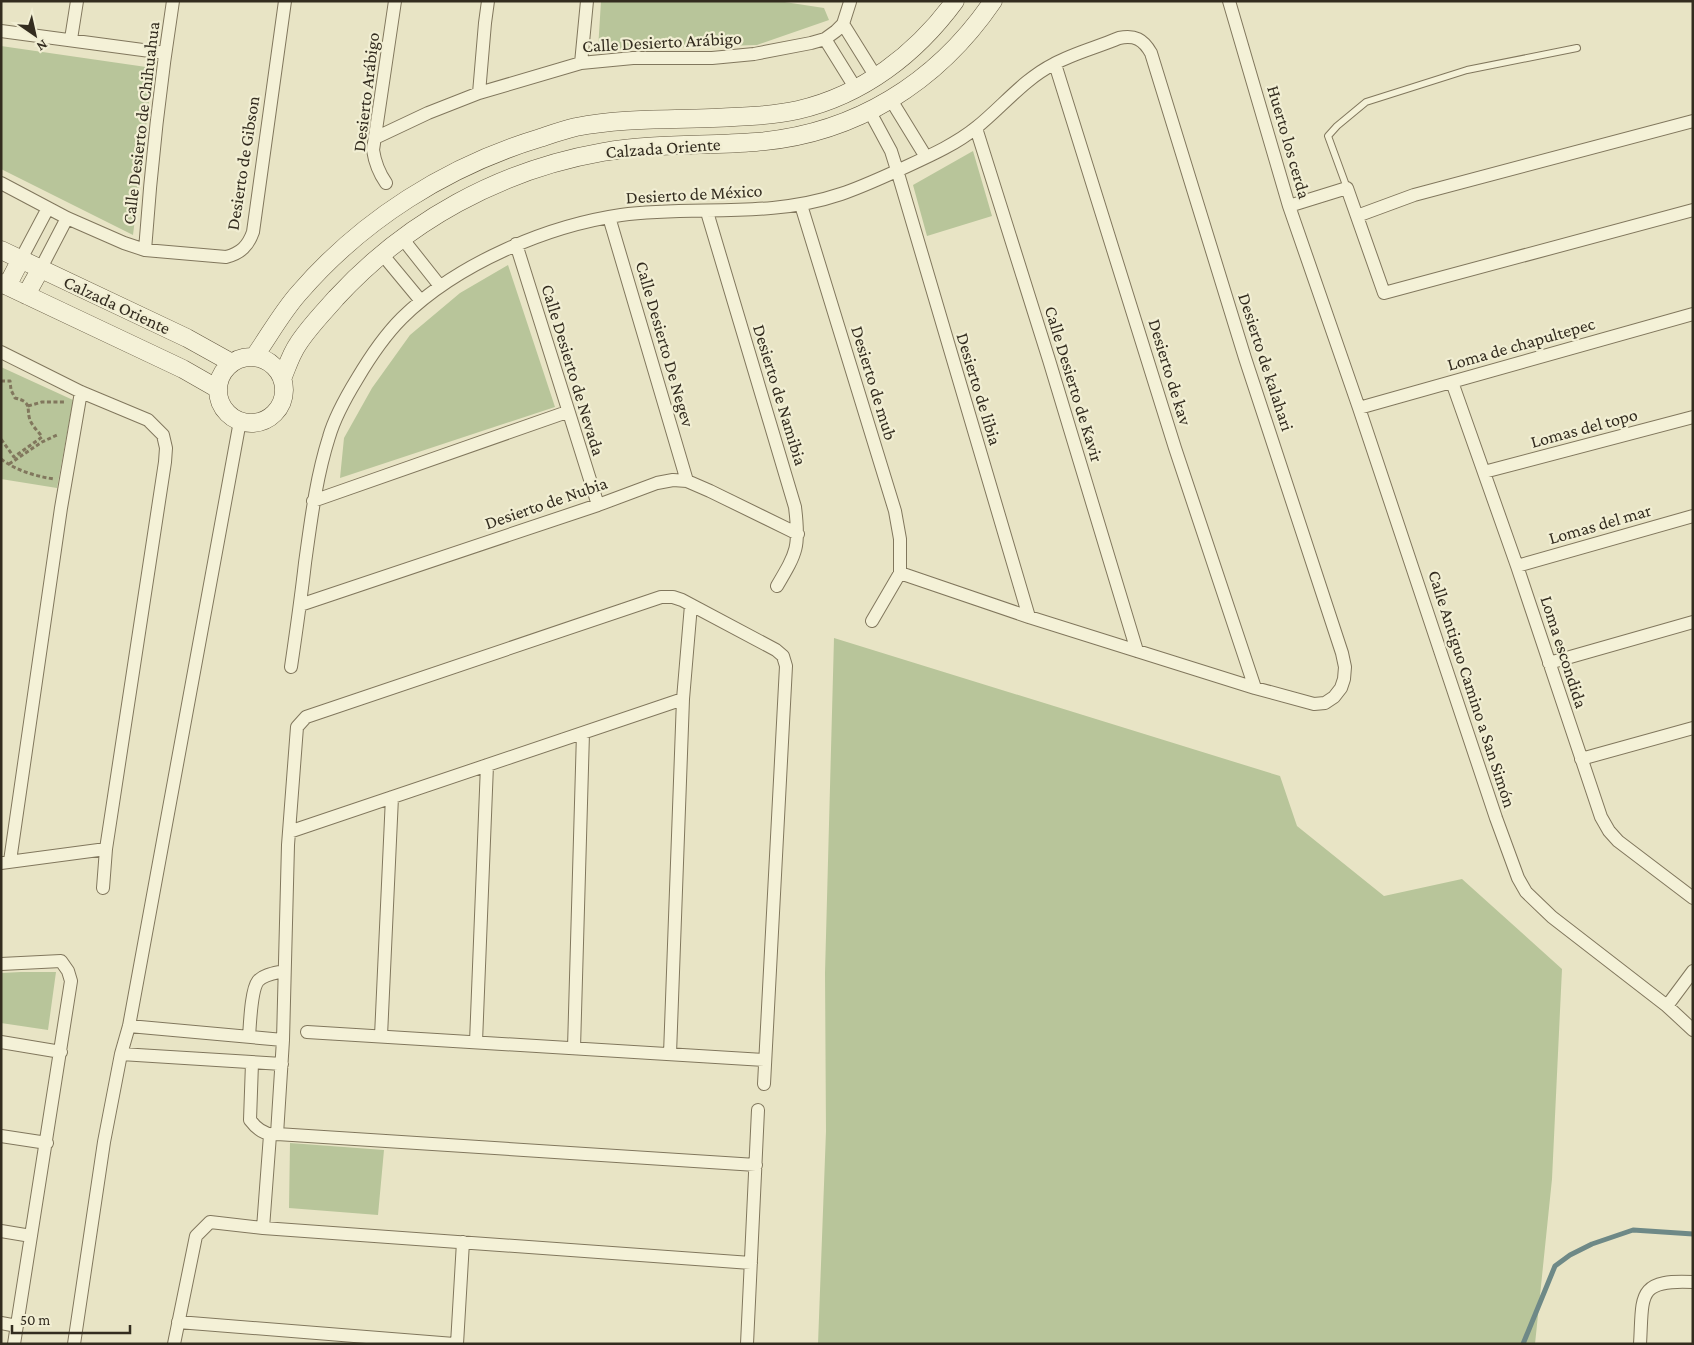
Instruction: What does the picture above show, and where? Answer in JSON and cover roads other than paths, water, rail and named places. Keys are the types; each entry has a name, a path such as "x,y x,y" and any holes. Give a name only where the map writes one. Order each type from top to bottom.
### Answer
{"street":[{"path":"71,39 77,1"},
{"name":"Calle Desierto de Chihuahua","path":"145,250 152,163 173,1"},
{"name":"Desierto de Gibson","path":"1,183 67,218 110,238 145,250 226,257 244,249 253,232 284,1"},
{"name":"Desierto Arábigo","path":"386,183 374,161 375,138 395,1"},
{"path":"479,93 484,23 488,1"},
{"path":"581,63 587,1"},
{"path":"850,1 843,24 926,157"},
{"name":"Calzada Oriente","path":"254,357 298,294 334,256 398,204 441,179 479,160 525,142 573,128 611,121 754,116 798,110 834,99 876,77 913,49 936,26 955,1"},
{"name":"Calzada Oriente","path":"282,379 296,345 348,286 402,238 454,203 554,162 605,151 650,146 705,146 750,143 803,136 841,124 870,112 891,100 933,68 980,20 993,1"},
{"name":"Huerto los cerda","path":"1229,1 1289,206 1317,291"},
{"name":"Calle Desierto Arábigo","path":"375,138 479,93 581,63 633,58 712,58 754,54 786,49 825,39 843,24"},
{"path":"1,30 165,53"},
{"name":"Desierto de México","path":"291,667 313,500 329,434 344,399 380,344 401,319 440,286 516,244 609,217 646,212 707,212 801,205 868,184 926,157 976,128 1021,87 1055,64 1119,38 1130,36"},
{"name":"Desierto de kalahari","path":"1130,36 1139,38 1146,44 1151,53 1245,358 1345,667 1344,679 1334,697 1326,703 1314,704 1255,688"},
{"path":"825,39 870,112"},
{"name":"Desierto de kav","path":"1055,64 1175,448 1255,688"},
{"name":"Desierto de libia","path":"870,112 891,150 1029,617"},
{"path":"1357,216 1414,195 1693,121"},
{"name":"Calle Desierto de Kavir","path":"976,128 1049,360 1137,651"},
{"path":"441,179 454,203"},
{"path":"1289,206 1347,188 1384,293 1693,210"},
{"name":"Desierto de mub","path":"801,205 895,511 900,538 900,573"},
{"path":"4,285 21,259 48,208"},
{"name":"Desierto de Namibia","path":"707,212 795,507 798,534 796,551 777,586"},
{"name":"Calle Desierto De Negev","path":"609,217 687,481"},
{"path":"26,295 67,218"},
{"path":"402,238 440,286"},
{"name":"Calle Desierto de Nevada","path":"516,244 567,412 598,505"},
{"name":"Calzada Oriente","path":"1,250 187,338 232,363"},
{"path":"382,254 421,301"},
{"name":"Calzada Oriente","path":"4,285 183,369 218,389"},
{"name":"Calle Antiguo Camino a San Simón","path":"1317,291 1359,408 1496,818 1518,878 1526,892 1552,917 1667,1006 1693,1030"},
{"name":"Loma de chapultepec","path":"1359,408 1693,314"},
{"path":"1,352 80,397 148,420 163,435 166,448 166,462 106,848 103,888"},
{"path":"254,357 263,359 278,371 284,389 278,409 270,417 261,422 250,423 240,421 224,409 219,400 218,389 222,374 232,363 242,358 254,357"},
{"name":"Loma escondida","path":"1452,382 1517,566 1601,817 1609,831 1618,841 1693,898"},
{"path":"80,397 59,518 6,862 106,848"},
{"path":"313,500 567,412"},
{"name":"Lomas del topo","path":"1484,472 1693,417"},
{"path":"74,1344 104,1142 121,1054 129,1026 240,421"},
{"name":"Desierto de Nubia","path":"300,605 598,505 657,483 673,480 687,481 798,534"},
{"name":"Lomas del mar","path":"1517,566 1693,516"},
{"path":"872,621 900,573 1029,617 1255,688"},
{"path":"263,1228 282,1064 284,971 296,727 306,717 661,597 673,597 691,605 784,656 786,666 764,1084"},
{"path":"670,1054 683,699 691,605"},
{"path":"1549,663 1693,622"},
{"path":"290,832 683,699"},
{"path":"1581,759 1693,728"},
{"path":"574,1048 583,733"},
{"path":"476,1042 487,765"},
{"path":"381,1036 392,797"},
{"path":"1,964 60,962 68,971 72,982 14,1344"},
{"path":"249,1037 253,996 258,981 268,974 284,971"},
{"path":"1667,1006 1693,971"},
{"path":"129,1026 283,1040"},
{"path":"307,1032 766,1060"},
{"path":"1,1042 61,1052"},
{"path":"121,1054 282,1064"},
{"path":"252,1062 250,1120 256,1127 273,1135 756,1165"},
{"path":"747,1344 758,1110"},
{"path":"1,1136 47,1143"},
{"path":"174,1344 196,1236 210,1222 263,1228 751,1263"},
{"path":"1,1231 32,1236"},
{"path":"178,1322 455,1344 463,1242"},
{"path":"1640,1344 1642,1306 1645,1294 1659,1283 1670,1281 1693,1282"},
{"path":"1,1323 17,1326"}],"lane":[{"path":"1347,188 1328,136 1366,102 1468,70 1576,48"}],"waterway":[{"path":"1523,1344 1555,1266 1570,1255 1592,1244 1633,1230 1693,1234"}]}
